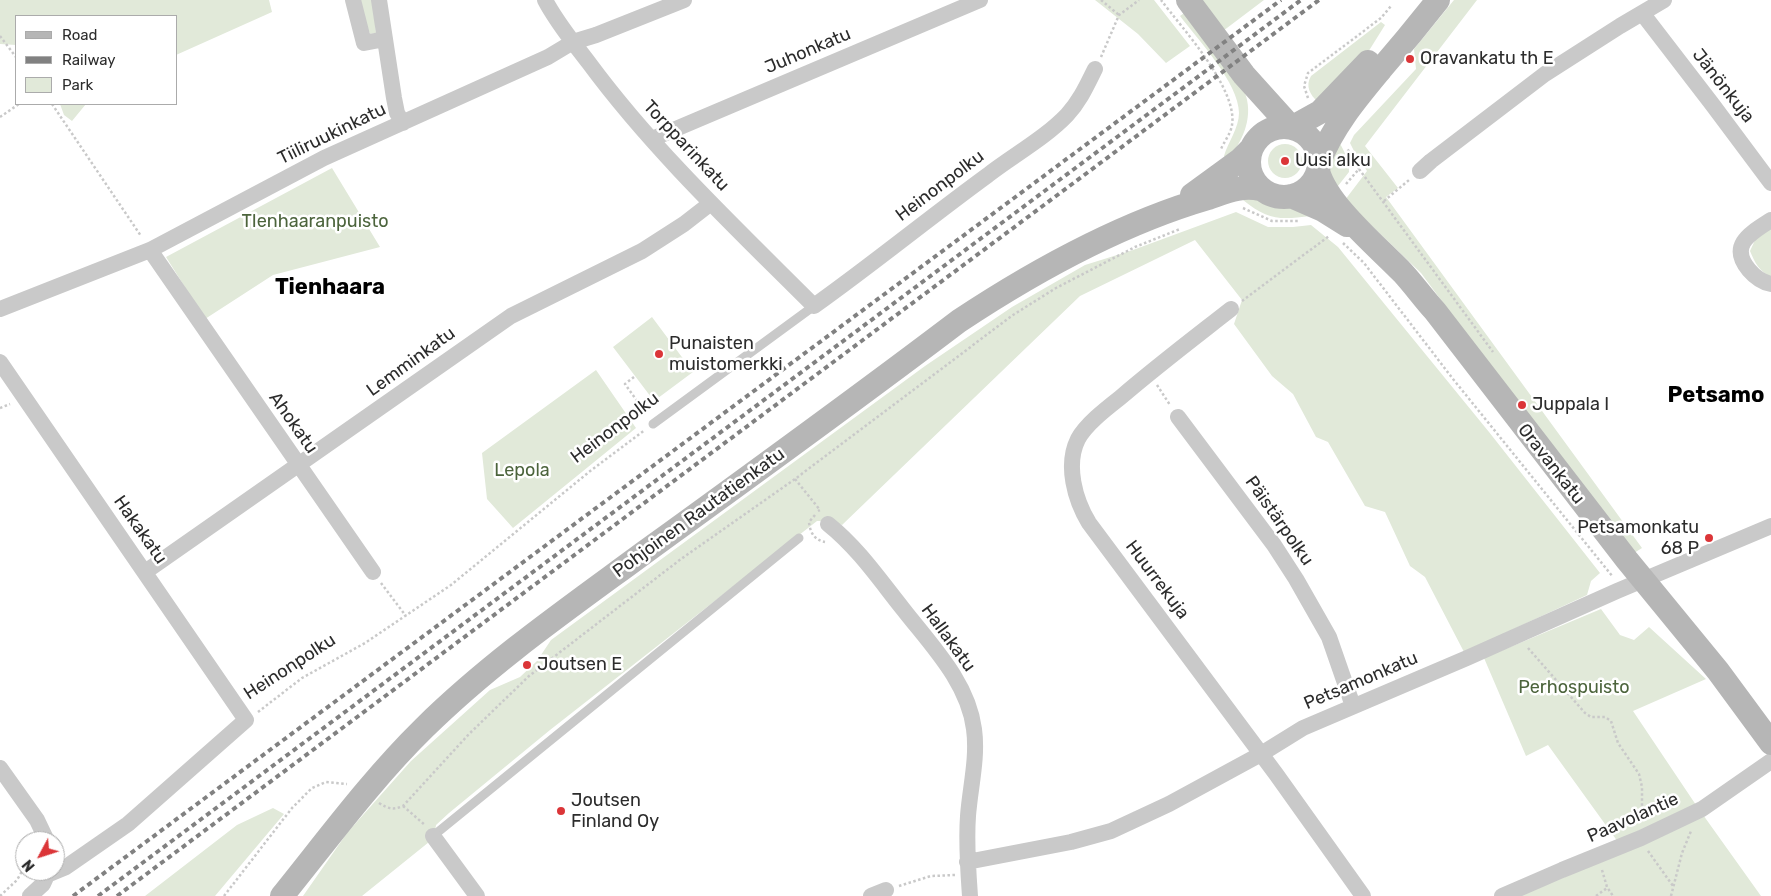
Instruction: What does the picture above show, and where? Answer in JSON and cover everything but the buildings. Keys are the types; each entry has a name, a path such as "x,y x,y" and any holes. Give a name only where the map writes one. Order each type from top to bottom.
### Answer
{"street":[{"path":"352,0 364,44 385,39"},
{"path":"380,0 394,98 403,123"},
{"name":"Torpparinkatu","path":"545,0 573,42 610,91 652,139 711,202 814,306"},
{"name":"Tiiliruukinkatu","path":"0,309 150,250 324,158 548,57 573,42 596,36 684,0"},
{"name":"Juhonkatu","path":"652,139 980,0"},
{"path":"1188,0 1244,75 1291,127 1304,132 1312,141 1318,152 1318,167"},
{"path":"1253,145 1263,133 1271,129 1291,127 1320,112 1386,42 1416,0"},
{"path":"1244,75 1259,116 1259,126 1249,167 1251,176 1260,189 1275,196 1291,196 1300,193 1314,181 1326,145 1352,104 1438,0"},
{"path":"1420,171 1545,74 1664,0"},
{"name":"Jänönkuja","path":"1642,13 1771,183"},
{"name":"Heinonpolku","path":"814,306 1041,137 1067,115 1080,99 1095,69"},
{"name":"Pohjoinen Rautatienkatu","path":"1182,216 1253,145"},
{"name":"Oravankatu","path":"1318,167 1328,205"},
{"name":"Pohjoinen Rautatienkatu","path":"282,896 355,805 423,728 519,645 959,322 1004,292 1085,247 1182,216 1231,189 1252,187 1260,189"},
{"name":"Oravankatu","path":"1291,196 1328,205 1365,236 1404,274 1508,408 1633,585 1718,671 1771,742"},
{"name":"Lemminkatu","path":"145,572 511,316 642,251 684,224 711,202"},
{"path":"1771,220 1751,234 1741,245 1740,254 1754,276 1763,282 1771,284"},
{"name":"Ahokatu","path":"150,250 373,572"},
{"name":"Huurrekuja","path":"1231,309 1101,413 1078,440 1072,478 1075,493 1080,508 1089,523 1261,754 1363,896"},
{"name":"Hakakatu","path":"0,362 246,720"},
{"name":"Päistärpolku","path":"1178,417 1274,545 1296,579 1329,637 1353,706"},
{"name":"Hallakatu","path":"828,524 846,538 953,673 968,706 974,728 975,752 968,818 970,896"},
{"name":"Petsamonkatu","path":"968,868 1110,831 1169,804 1261,754 1303,728 1771,526"},
{"name":"Heinonpolku","path":"65,867 128,824 246,720"},
{"name":"Paavolantie","path":"1502,896 1641,838 1702,809 1771,761"},
{"path":"0,768 37,820 42,831"},
{"path":"434,836 477,896"},
{"path":"30,896 45,881"}],"lane":[{"name":"Heinonpolku","path":"653,424 814,306"},
{"path":"434,836 799,538"}],"path":[{"path":"1101,0 1119,15"},
{"path":"1095,69 1119,15 1139,0"},
{"path":"1161,0 1202,54 1226,90"},
{"path":"0,36 15,56"},
{"path":"0,117 18,105"},
{"path":"53,105 150,250"},
{"path":"1238,205 1272,221 1311,221 1328,205 1359,169 1346,146"},
{"path":"1384,201 1420,171"},
{"path":"373,800 386,808 396,809 403,806 469,734 528,676 681,559 795,479 1013,315 1056,288 1127,251 1182,216"},
{"path":"1231,309 1333,233"},
{"path":"1339,239 1364,263 1453,380 1633,585"},
{"path":"1149,373 1178,417"},
{"path":"634,377 625,384 653,424"},
{"name":"Heinonpolku","path":"246,720 302,678 365,643 451,585 589,472 653,424"},
{"path":"795,479 820,510 809,522 811,533 820,542 828,543"},
{"path":"373,572 406,616"},
{"path":"1517,635 1585,713 1591,717 1605,717 1611,721 1618,743 1639,774 1642,796 1641,838 1649,854 1673,886"},
{"path":"224,896 292,808 312,788 326,782 343,782 350,785"},
{"path":"403,806 434,836"},
{"path":"1671,896 1682,853 1694,822 1702,809"},
{"path":"1598,855 1607,887 1613,896"},
{"path":"879,893 931,876 968,868"},
{"path":"0,896 16,881"},
{"path":"1596,896 1607,887"}],"green space":[{"path":"0,0 269,0 272,12 178,54 178,15 15,15 15,45 0,44"},
{"path":"358,0 373,0 376,33 370,34"},
{"path":"1095,0 1154,0 1190,46 1166,63 1138,34"},
{"path":"1200,0 1264,0 1223,31"},
{"path":"1454,0 1477,0 1365,146 1398,188 1386,197 1642,548 1634,553 1513,397 1421,273 1345,200 1367,171 1350,143 1354,135 1416,69 1414,49"},
{"path":"1187,11 1236,74 1246,96 1248,113 1245,130 1227,160 1224,156 1239,119 1237,101 1225,75 1180,16"},
{"path":"1381,22 1385,25 1365,57 1318,102 1308,87 1311,76"},
{"path":"60,105 85,105 72,121 64,115"},
{"path":"1338,140 1347,159 1349,172 1334,191 1327,174"},
{"path":"1285,144 1297,149 1302,161 1297,173 1285,178 1273,173 1268,161 1273,149"},
{"name":"TIenhaaranpuisto","path":"332,168 380,247 273,275 205,319 166,257"},
{"path":"1255,194 1271,204 1286,206 1311,216 1282,218 1267,215 1243,200"},
{"path":"1236,212 1268,227 1311,225 1338,247 1489,432 1600,573 1591,581 1587,595 1464,652 1425,577 1410,566 1385,512 1365,506 1328,442 1316,437 1293,394 1272,376 1234,324 1242,300 1195,240 1080,296 842,525 834,521 817,521 550,730 449,813 436,825 434,838 362,896 303,896 347,833 411,761 490,690 520,677 537,661 551,640 925,366 1012,307 1085,265 1133,250"},
{"path":"1771,227 1771,277 1758,266 1750,251 1756,238"},
{"path":"652,317 693,372 654,401 613,347"},
{"name":"Lepola","path":"596,370 636,428 513,528 487,499 482,453"},
{"name":"Perhospuisto","path":"1601,609 1620,635 1634,640 1649,627 1706,679 1633,711 1696,805 1761,896 1512,896 1623,849 1548,745 1526,756 1484,658"},
{"path":"273,808 284,814 215,896 145,896 237,825"}],"railway":[{"path":"73,896 1281,0"},
{"path":"98,896 1301,0"},
{"path":"117,896 1319,0"}],"place":[{"name":"Oravankatu th E","path":"1410,59"},
{"name":"Uusi alku","path":"1285,161"},
{"name":"Punaisten muistomerkki","path":"659,354"},
{"name":"Juppala I","path":"1522,405"},
{"name":"Petsamonkatu 68 P","path":"1709,538"},
{"name":"Joutsen E","path":"527,665"},
{"name":"Joutsen Finland Oy","path":"561,811"}],"district":[{"name":"Tienhaara","path":"330,288"},
{"name":"Petsamo","path":"1716,396"}]}
